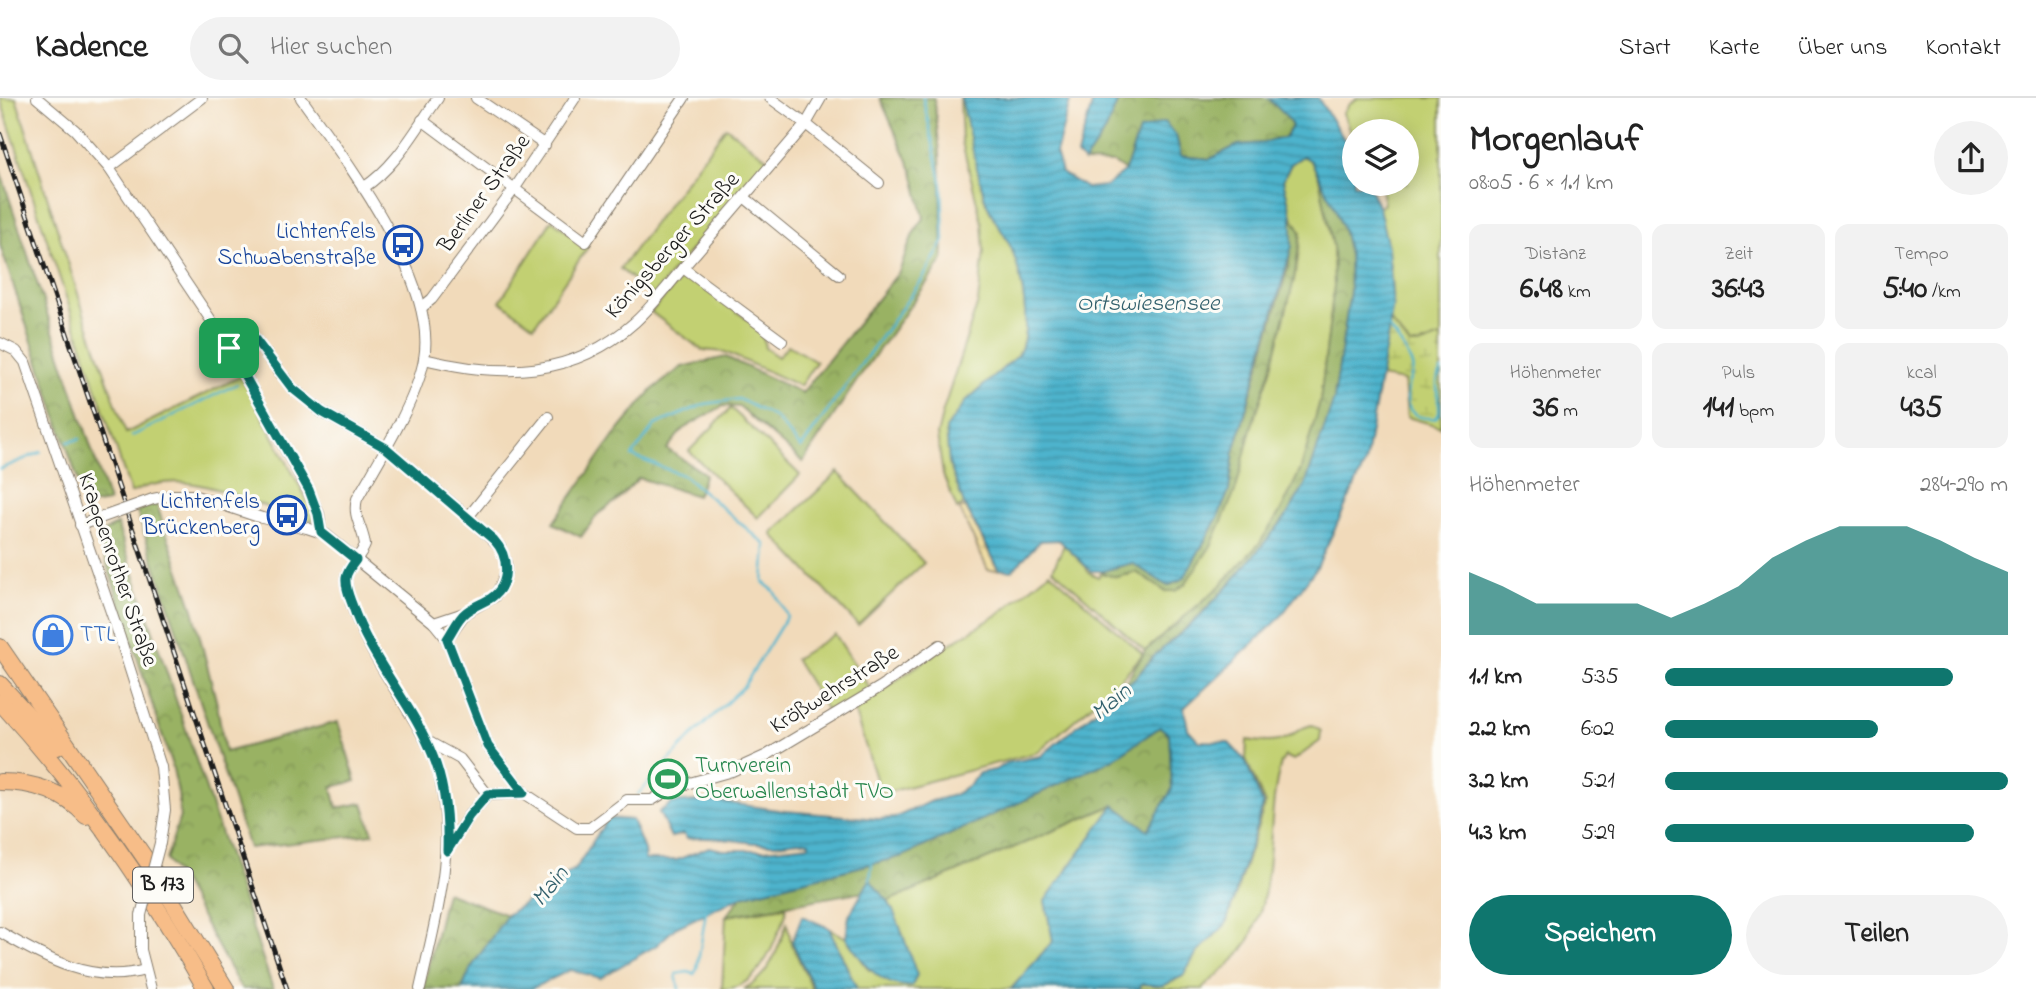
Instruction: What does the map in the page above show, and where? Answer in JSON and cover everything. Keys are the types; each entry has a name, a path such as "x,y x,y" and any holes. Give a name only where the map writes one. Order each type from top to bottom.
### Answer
{"highway":[{"path":"0,647 106,805"},
{"name":"B 173","path":"0,684 106,805 157,876 226,989"},
{"name":"B 173","path":"0,702 66,780 120,852 165,919 206,989"},
{"path":"0,782 38,786 59,794 83,812 120,852"}],"street":[{"path":"37,98 75,131 109,168 229,348 309,490 321,532 262,518 193,495 153,499 80,525"},
{"path":"109,168 202,98"},
{"path":"301,98 363,188 398,251 421,308 425,333 424,359 411,397 357,499 355,508 365,545 348,570 346,586 358,624 427,741 440,777 446,816 447,851 443,887 420,989"},
{"path":"363,188 391,163 438,98"},
{"path":"476,98 545,145"},
{"name":"Berliner Straße","path":"421,308 432,299 515,188 575,98"},
{"path":"422,120 586,242 684,98"},
{"path":"770,98 879,183"},
{"name":"Königsberger Straße","path":"424,359 480,370 515,372 567,362 620,335 645,312 806,124 821,98"},
{"path":"744,197 839,275"},
{"path":"683,268 782,341"},
{"path":"229,348 251,334 292,388 322,412 386,448 500,547 506,563 503,582 494,597 465,612 434,623"},
{"name":"Krappenrother Straße","path":"0,343 24,358 161,766 165,810 160,843 141,915 140,971 151,989"},
{"path":"468,517 548,417"},
{"name":"Krößwehrstraße","path":"321,532 434,623 447,639 488,746 524,793 578,828 590,828 627,800 652,800 672,788 732,771 767,755 882,686 940,645"},
{"path":"447,639 465,612"},
{"path":"427,741 460,759 488,794"},
{"path":"447,851 469,816 488,794 524,793"},
{"path":"0,932 44,958 64,966 104,974 140,971"}],"green space":[{"path":"0,98 16,98 85,316 126,433 241,376 311,507 314,521 197,484 164,483 131,493"},
{"path":"880,98 934,98 940,153 943,260 803,462 739,407 723,406 683,429 667,449 705,474 697,496 639,478 615,502 598,514 581,537 553,523 614,436 652,390 682,367 726,357 802,393 899,272 913,234 924,218 913,172"},
{"path":"960,98 986,204 1009,243 1016,261 1024,303 1025,332 1018,355 965,402 949,463 964,504 957,509 943,475 937,435 978,302 984,251 982,223 962,142"},
{"path":"1119,98 1268,98 1292,126 1285,137 1264,143 1238,145 1210,159 1181,156 1176,135 1139,131 1125,171 1114,163 1084,162 1106,130"},
{"path":"1358,98 1441,98 1441,337 1419,345 1409,345 1390,321 1391,279 1379,208 1384,204 1382,196 1419,196 1419,119 1345,119 1343,113 1348,105"},
{"path":"726,127 769,160 654,296 620,269"},
{"path":"1303,156 1311,161 1319,177 1333,247 1334,286 1320,401 1301,469 1282,509 1259,544 1219,587 1145,651 1053,569 1064,545 1088,572 1098,577 1103,571 1104,574 1128,575 1136,572 1165,591 1252,425 1271,370 1297,266 1301,232 1292,216 1283,180 1291,164"},
{"path":"0,170 109,502 89,505 85,502 0,245"},
{"path":"1319,177 1344,232 1349,255 1350,292 1334,399 1306,483 1286,517 1231,583 1119,692 1145,651 1219,587 1259,544 1282,509 1301,469 1320,401 1334,286 1333,247"},
{"path":"1292,216 1301,232 1294,280 1236,489 1211,546 1185,584 1175,591 1165,591 1136,572 1118,577 1103,574 1103,571 1132,563 1168,586 1179,581 1229,491 1234,452 1289,264"},
{"path":"552,220 588,247 534,326 500,301"},
{"path":"685,274 762,330 765,348 778,357 788,345 816,362 800,386 725,352 702,350 651,312"},
{"path":"1390,321 1410,345 1419,345 1441,337 1441,427 1407,417 1404,381 1380,377"},
{"path":"731,408 800,475 758,518 689,451"},
{"path":"838,472 924,563 858,625 772,534"},
{"path":"156,503 192,606 217,704 225,752 338,722 356,781 332,787 337,808 363,803 373,834 249,848 137,511"},
{"path":"117,524 273,989 241,989 184,885 166,860 180,816 178,793 173,769 100,542 104,532"},
{"path":"1050,572 1143,654 1120,680 1038,752 881,794 854,710 943,648 999,614"},
{"path":"835,634 870,689 829,714 795,659"},
{"path":"1312,725 1321,731 1320,741 1294,760 1285,756 1281,763 1273,806 1264,895 1246,945 1202,989 1139,989 1142,984 1163,986 1183,976 1196,954 1226,924 1265,804 1246,759 1247,740 1277,741"},
{"path":"1160,727 1169,734 1172,789 1148,831 1114,805 888,901 875,889 726,916 742,896 903,856 1112,760"},
{"path":"1114,805 1045,901 1053,941 1011,989 857,989 829,928 846,938 869,970 904,940 888,901"},
{"path":"446,892 507,915 471,968 462,989 423,989"},
{"path":"786,907 785,917 774,943 758,970 743,984 722,989 726,916"},
{"path":"787,923 791,942 812,989 744,989 767,969"}],"sand":[{"path":"959,508 966,508 998,570 988,570"}],"water":[{"path":"961,98 1071,98 1056,153 1062,173 1086,188 1106,186 1125,171 1139,131 1164,122 1176,135 1181,156 1210,159 1238,145 1263,143 1286,137 1292,126 1268,98 1318,98 1342,136 1342,196 1374,196 1379,208 1388,247 1393,305 1365,464 1317,567 1279,619 1184,708 1188,729 1199,741 1228,742 1245,760 1263,805 1226,924 1196,954 1183,976 1163,986 1142,984 1139,989 1011,989 1053,941 1045,901 1114,805 1148,830 1172,789 1169,734 1160,727 1112,760 903,856 742,896 675,928 657,945 600,978 570,970 531,989 462,989 471,968 507,915 576,868 608,818 632,820 644,850 645,860 677,860 709,847 723,850 764,850 809,845 809,842 804,841 770,844 686,839 684,834 671,837 659,812 672,803 708,800 785,811 894,818 932,801 954,795 970,784 979,773 995,770 1007,763 1041,756 1136,677 1155,655 1194,622 1231,583 1286,517 1306,483 1334,399 1350,292 1349,255 1344,232 1311,161 1303,156 1291,164 1283,180 1292,216 1292,246 1234,452 1229,491 1218,517 1184,578 1168,586 1132,563 1103,571 1091,571 1059,540 1040,541 1012,571 999,569 964,504 949,463 946,429 965,402 1018,355 1025,332 1024,304 1012,250 990,212"},
{"path":"1094,98 1119,98 1106,130 1084,162 1077,155"},
{"path":"870,879 888,901 900,926 917,975 912,986 901,986 881,978 865,964 846,938 849,916"},
{"path":"802,916 829,928 857,989 814,989 792,942"}],"waterway":[{"path":"638,794 691,737 744,686 787,616 774,591 763,582 766,545 685,476 632,456 655,425 705,404 739,399 776,418 801,448 922,280 944,241 942,185 923,98"},
{"path":"1388,327 1412,366 1407,398 1414,414 1426,418 1435,418 1439,414 1437,381 1441,370"},
{"path":"132,436 237,384"},
{"path":"68,442 80,439"},
{"path":"0,469 41,452"},
{"path":"870,879 872,864"},
{"path":"679,989 676,974 694,974 697,969 706,911"}],"railway":[{"path":"0,134 287,989"}],"place":[{"name":"Lichtenfels Schwabenstraße","path":"403,245"},
{"name":"Lichtenfels Brückenberg","path":"287,515"},
{"name":"TTL","path":"53,635"},
{"name":"Turnverein Oberwallenstadt TVO","path":"668,779"}],"route":[{"path":"251,334 292,388 322,412 386,448 494,540 505,556 506,572 494,597 465,612 447,639 488,746 524,793 488,794 469,816 447,851 446,816 435,759 358,624 348,593 346,578 348,570 356,560 321,532 309,490 229,348 251,334"}],"water label":[{"name":"Ortswiesensee","path":"1148,304"},
{"name":"Main","path":"1112,703"},
{"name":"Main","path":"551,887"}]}
